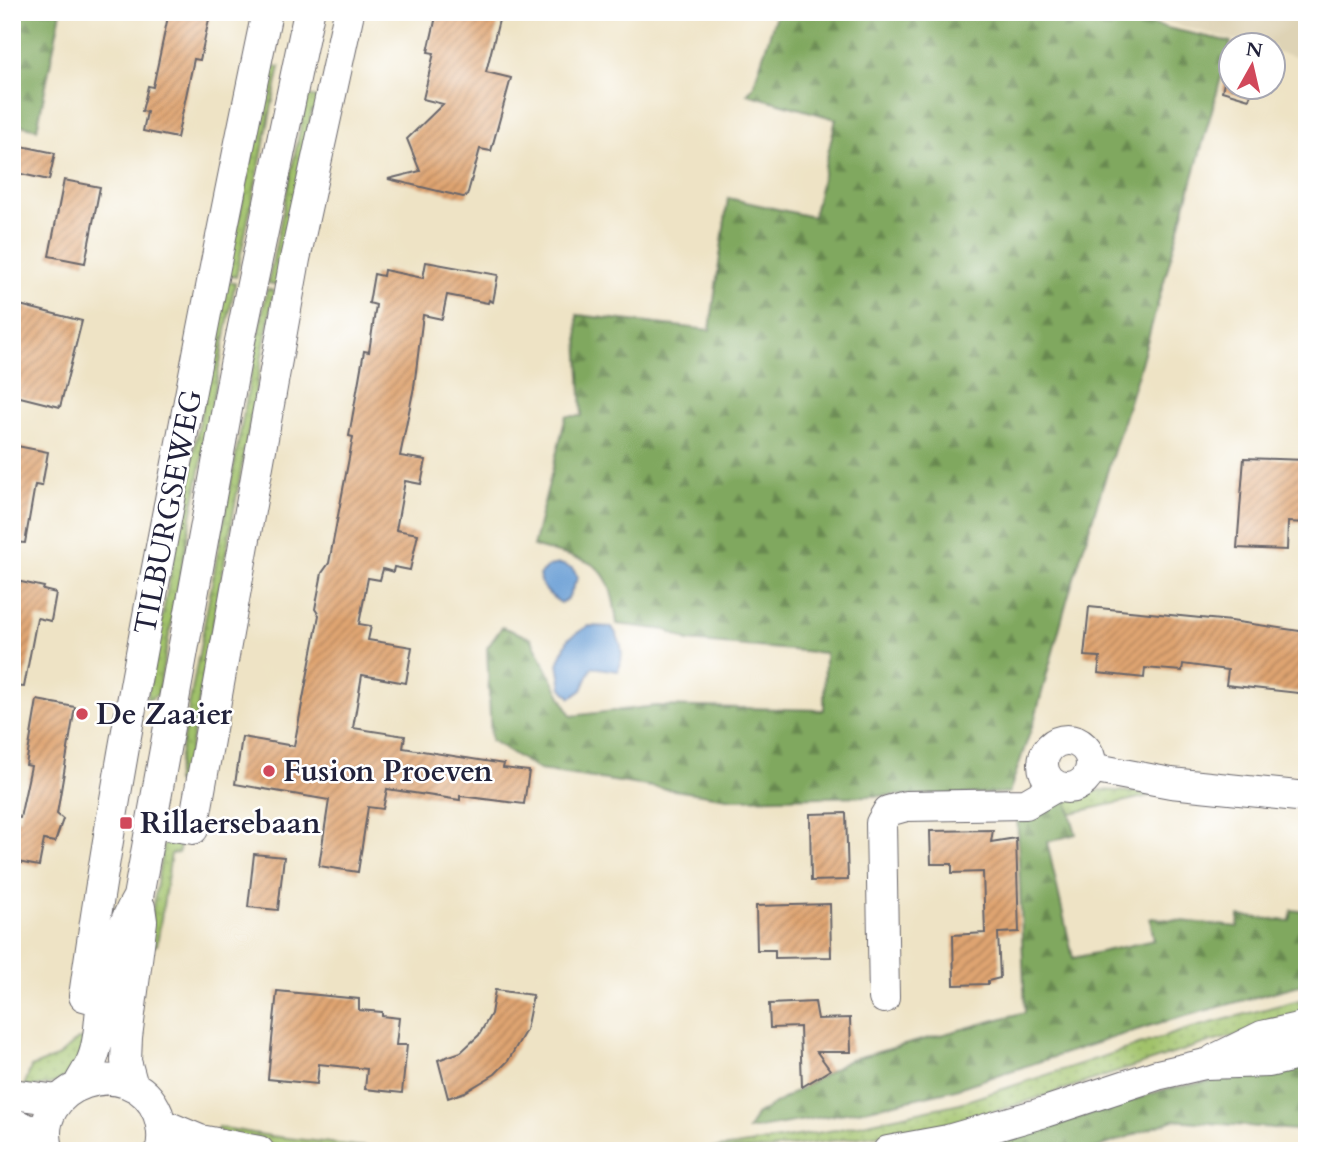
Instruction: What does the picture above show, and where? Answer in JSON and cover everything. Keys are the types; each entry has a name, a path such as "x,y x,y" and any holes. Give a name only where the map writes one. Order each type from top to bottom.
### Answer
{"street":[{"name":"TILBURGSEWEG","path":"48,1148 48,1121 92,1059 99,1034 93,998 102,870 219,244 267,12"},
{"name":"TILBURGSEWEG","path":"132,1086 126,1061 142,921 138,897 237,354 309,12"},
{"path":"152,822 192,829 295,259 349,12"},
{"path":"1059,742 1078,743 1090,757 1091,768 1086,778 1078,785 1068,788 1057,786 1048,779 1043,768 1044,757 1051,747 1059,742"},
{"path":"1091,768 1171,783 1307,797"},
{"path":"884,998 881,823 888,811 906,806 1026,804 1057,786"},
{"name":"TILBURGSEWEG","path":"93,998 126,916 138,897"},
{"path":"1205,1064 1262,1036 1307,1026"},
{"path":"888,1151 948,1140 1045,1112 1157,1074 1205,1064 1269,1062 1307,1054"},
{"path":"12,1094 69,1092 92,1079 107,1079 143,1092 154,1105 161,1138 200,1140 259,1151"},
{"path":"12,1123 30,1130 48,1148"}],"shaded area":[{"path":"1130,12 1307,12 1307,60 1288,55 1288,32 1218,32 1218,36"}],"green space":[{"path":"12,12 61,12 37,129 12,123"},
{"path":"777,12 1094,12 1218,39 1218,88 1140,367 1068,597 1035,718 1009,793 734,799 539,770 491,740 487,648 502,627 531,638 571,716 656,706 824,710 825,653 688,641 666,630 617,624 609,585 602,573 583,560 533,546 566,416 582,416 577,315 710,330 728,198 813,217 836,119 747,94 753,87"},
{"path":"271,66 280,67 236,277 227,275"},
{"path":"307,96 322,99 318,110 312,110 276,285 268,283"},
{"path":"226,282 235,283 158,694 146,702"},
{"path":"267,289 274,291 189,755 194,758 187,781 175,782"},
{"path":"1102,790 1158,794 1071,813 1066,798"},
{"path":"1066,798 1076,834 1047,842 1073,958 1154,940 1150,919 1153,918 1238,927 1239,916 1290,921 1292,910 1307,912 1307,983 1149,1026 952,1090 869,1109 748,1130 756,1115 849,1060 1025,1012 1017,812"},
{"path":"165,835 177,839 180,848 178,853 171,854 157,945 153,946 147,943"},
{"path":"1307,998 1307,1018 1203,1044 1010,1107 928,1128 771,1149 688,1151 835,1130 960,1103 1188,1029"},
{"path":"78,1039 90,1039 73,1070 59,1081 24,1087 31,1067 59,1056"},
{"path":"1307,1061 1307,1131 1174,1120 1089,1151 968,1151 1017,1138 1166,1089 1258,1073"},
{"path":"218,1127 270,1136 400,1151 305,1151 216,1135"}],"water":[{"path":"560,564 572,568 578,577 568,598 561,603 547,591 539,575 549,566"},
{"path":"588,626 612,627 621,648 620,665 618,671 592,667 582,690 571,698 562,688 558,664 568,639"}],"building":[{"path":"169,12 210,15 200,60 194,59 177,138 143,131 147,112 142,111 148,86 153,87"},
{"path":"437,12 501,12 486,72 511,78 491,151 480,149 467,196 463,197 388,179 420,171 407,139 443,104 423,99 434,53 428,52"},
{"path":"12,144 55,153 49,180 12,172"},
{"path":"64,180 100,187 85,263 49,256"},
{"path":"426,262 498,275 493,302 447,295 442,319 423,315 414,387 400,456 426,460 421,484 405,481 396,530 418,534 410,570 394,567 393,572 383,569 380,580 368,578 359,624 371,626 368,640 412,647 406,683 362,675 353,728 405,736 403,748 504,764 503,768 529,771 524,804 460,796 460,800 387,789 383,809 368,807 358,872 319,866 329,800 235,784 242,737 294,746 319,615 315,609 322,573 329,563 353,437 349,436 364,351 369,352 376,305 369,303 374,274 383,276 384,270 423,278"},
{"path":"12,303 82,321 60,407 12,395"},
{"path":"12,445 48,452 42,486 35,485 25,543 12,542"},
{"path":"1244,458 1307,460 1307,523 1288,522 1287,550 1237,548"},
{"path":"12,580 44,587 43,590 56,593 51,621 37,618 24,687 12,686"},
{"path":"1089,607 1231,621 1307,632 1307,694 1226,685 1228,670 1183,664 1182,671 1145,668 1144,678 1098,673 1100,657 1084,656"},
{"path":"37,700 75,707 57,814 63,819 55,842 44,840 39,866 12,861 12,817 20,818 31,766 26,765"},
{"path":"846,813 848,880 811,881 810,814"},
{"path":"993,830 991,842 1016,838 1019,932 998,933 1000,978 988,981 988,984 954,985 953,935 985,933 983,872 952,873 952,864 931,864 930,831"},
{"path":"254,854 284,857 278,910 248,907"},
{"path":"830,904 831,957 775,958 775,950 757,950 756,906"},
{"path":"495,990 533,995 526,1030 508,1061 495,1074 465,1092 448,1098 438,1060 461,1052 479,1035 491,1014"},
{"path":"277,991 359,999 359,1010 382,1012 382,1016 399,1018 396,1045 407,1045 402,1093 365,1089 367,1069 319,1064 317,1084 268,1079"},
{"path":"815,1002 818,1019 850,1018 851,1052 817,1052 830,1070 802,1087 800,1027 770,1028 769,1004"}],"place":[{"name":"De Zaaier","path":"82,714"},
{"name":"Fusion Proeven","path":"269,771"},
{"name":"Rillaersebaan","path":"126,823"}]}
